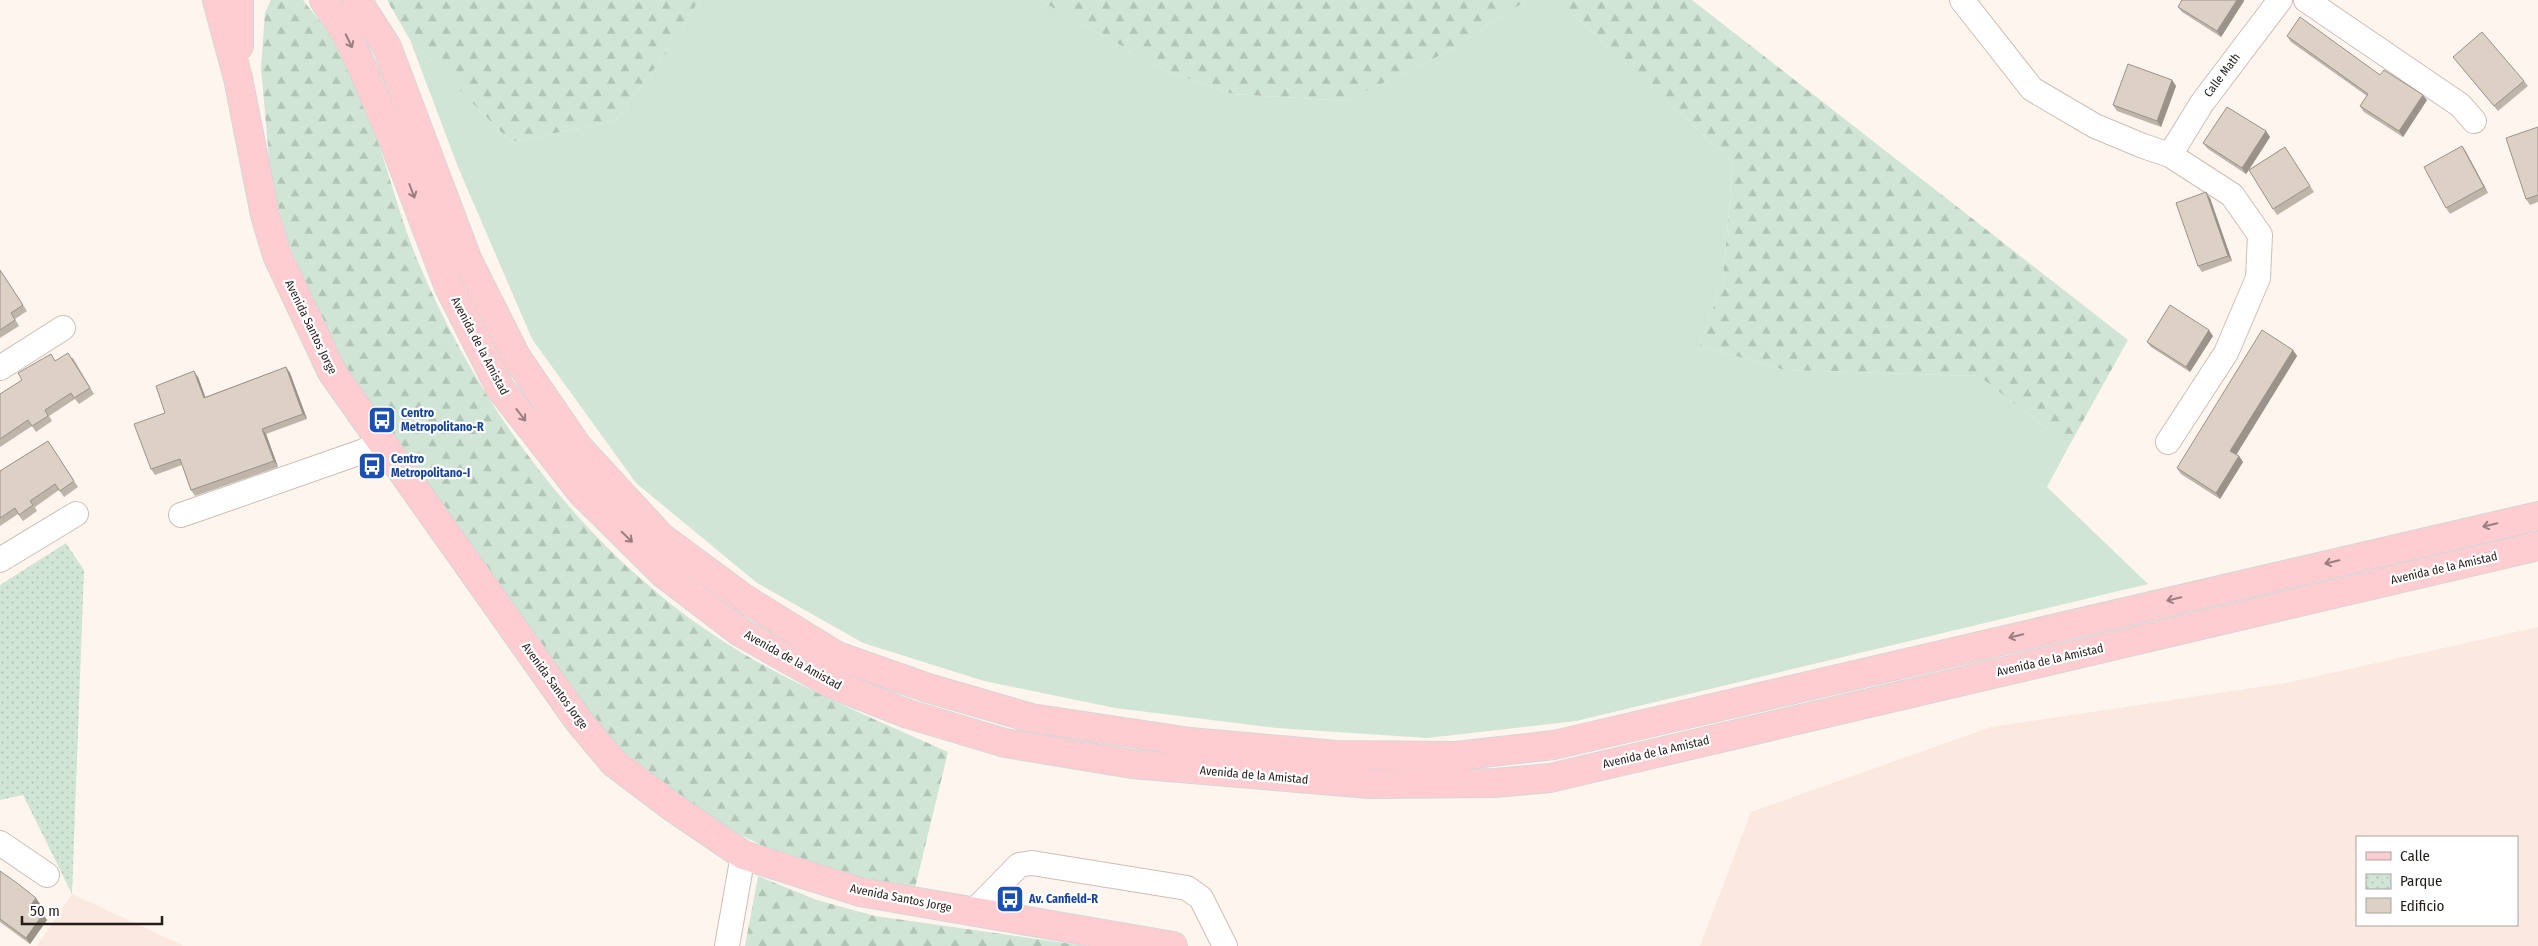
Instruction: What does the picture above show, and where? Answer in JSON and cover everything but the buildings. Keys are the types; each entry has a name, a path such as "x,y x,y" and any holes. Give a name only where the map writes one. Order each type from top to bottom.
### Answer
{"main road":[{"name":"Avenida Santos Jorge","path":"217,0 238,78 265,215 277,255 332,372 578,720 614,763 670,806 743,855 860,892 1173,946"},
{"name":"Avenida Santos Jorge","path":"238,78 239,0"},
{"name":"Avenida de la Amistad","path":"324,0 345,31 359,60 394,142 448,284 500,388 582,493 664,574 740,632 832,684 908,714 1005,743 1132,764 1370,784 1495,783 1550,778 2538,546"},
{"name":"Avenida de la Amistad","path":"357,0 387,47 468,261 517,358 578,447 661,537 745,599 837,656 928,688 1031,718 1190,742 1336,755 1456,756 1554,745 2538,516"},
{"path":"380,0 404,39 470,215 517,358"}],"street":[{"path":"1962,0 2032,89 2095,126 2170,155 2232,196 2260,235 2258,278 2226,353 2168,442"},
{"name":"Calle Math","path":"2170,155 2202,103 2280,0"},
{"path":"2306,0 2460,105 2474,121"},
{"path":"0,368 63,328"},
{"path":"180,515 364,452 380,442"},
{"path":"0,560 76,514"},
{"path":"0,842 47,875"},
{"path":"727,946 743,855"},
{"path":"973,912 1019,865 1032,862 1187,888 1201,898 1225,946"}],"shaded area":[{"path":"2538,627 2538,946 1700,946 1751,812 1991,727 2286,683"},
{"path":"72,894 184,946 37,946"}],"green space":[{"path":"271,0 303,0 331,36 357,88 381,152 410,242 445,319 477,378 513,435 554,488 598,538 647,584 699,625 756,661 827,698 948,752 914,892 796,862 701,816 634,763 591,722 399,451 327,339 288,241 271,181 261,68 265,12"},
{"path":"387,0 699,0 669,49 615,121 511,142 410,40"},
{"path":"699,0 1039,0 1167,71 1233,94 1346,101 1445,53 1527,0 1557,0 1733,162 1723,279 1700,346 1785,370 1979,376 2069,446 2047,487 2148,584 1576,721 1427,738 1277,728 1115,708 984,681 863,643 757,583 636,483 532,339 458,167 410,40 511,142 615,121 669,49"},
{"path":"1039,0 1527,0 1445,53 1346,101 1233,94 1167,71"},
{"path":"1557,0 1692,0 2128,340 2069,446 1979,376 1785,370 1700,346 1723,279 1733,162"},
{"path":"66,543 84,570 72,894 23,795 0,800 0,585"},
{"path":"758,876 817,900 875,916 1086,946 745,946"}],"place":[{"name":"Centro Metropolitano-R","path":"382,420"},
{"name":"Centro Metropolitano-I","path":"372,466"},
{"name":"Av. Canfield-R","path":"1010,899"}]}
